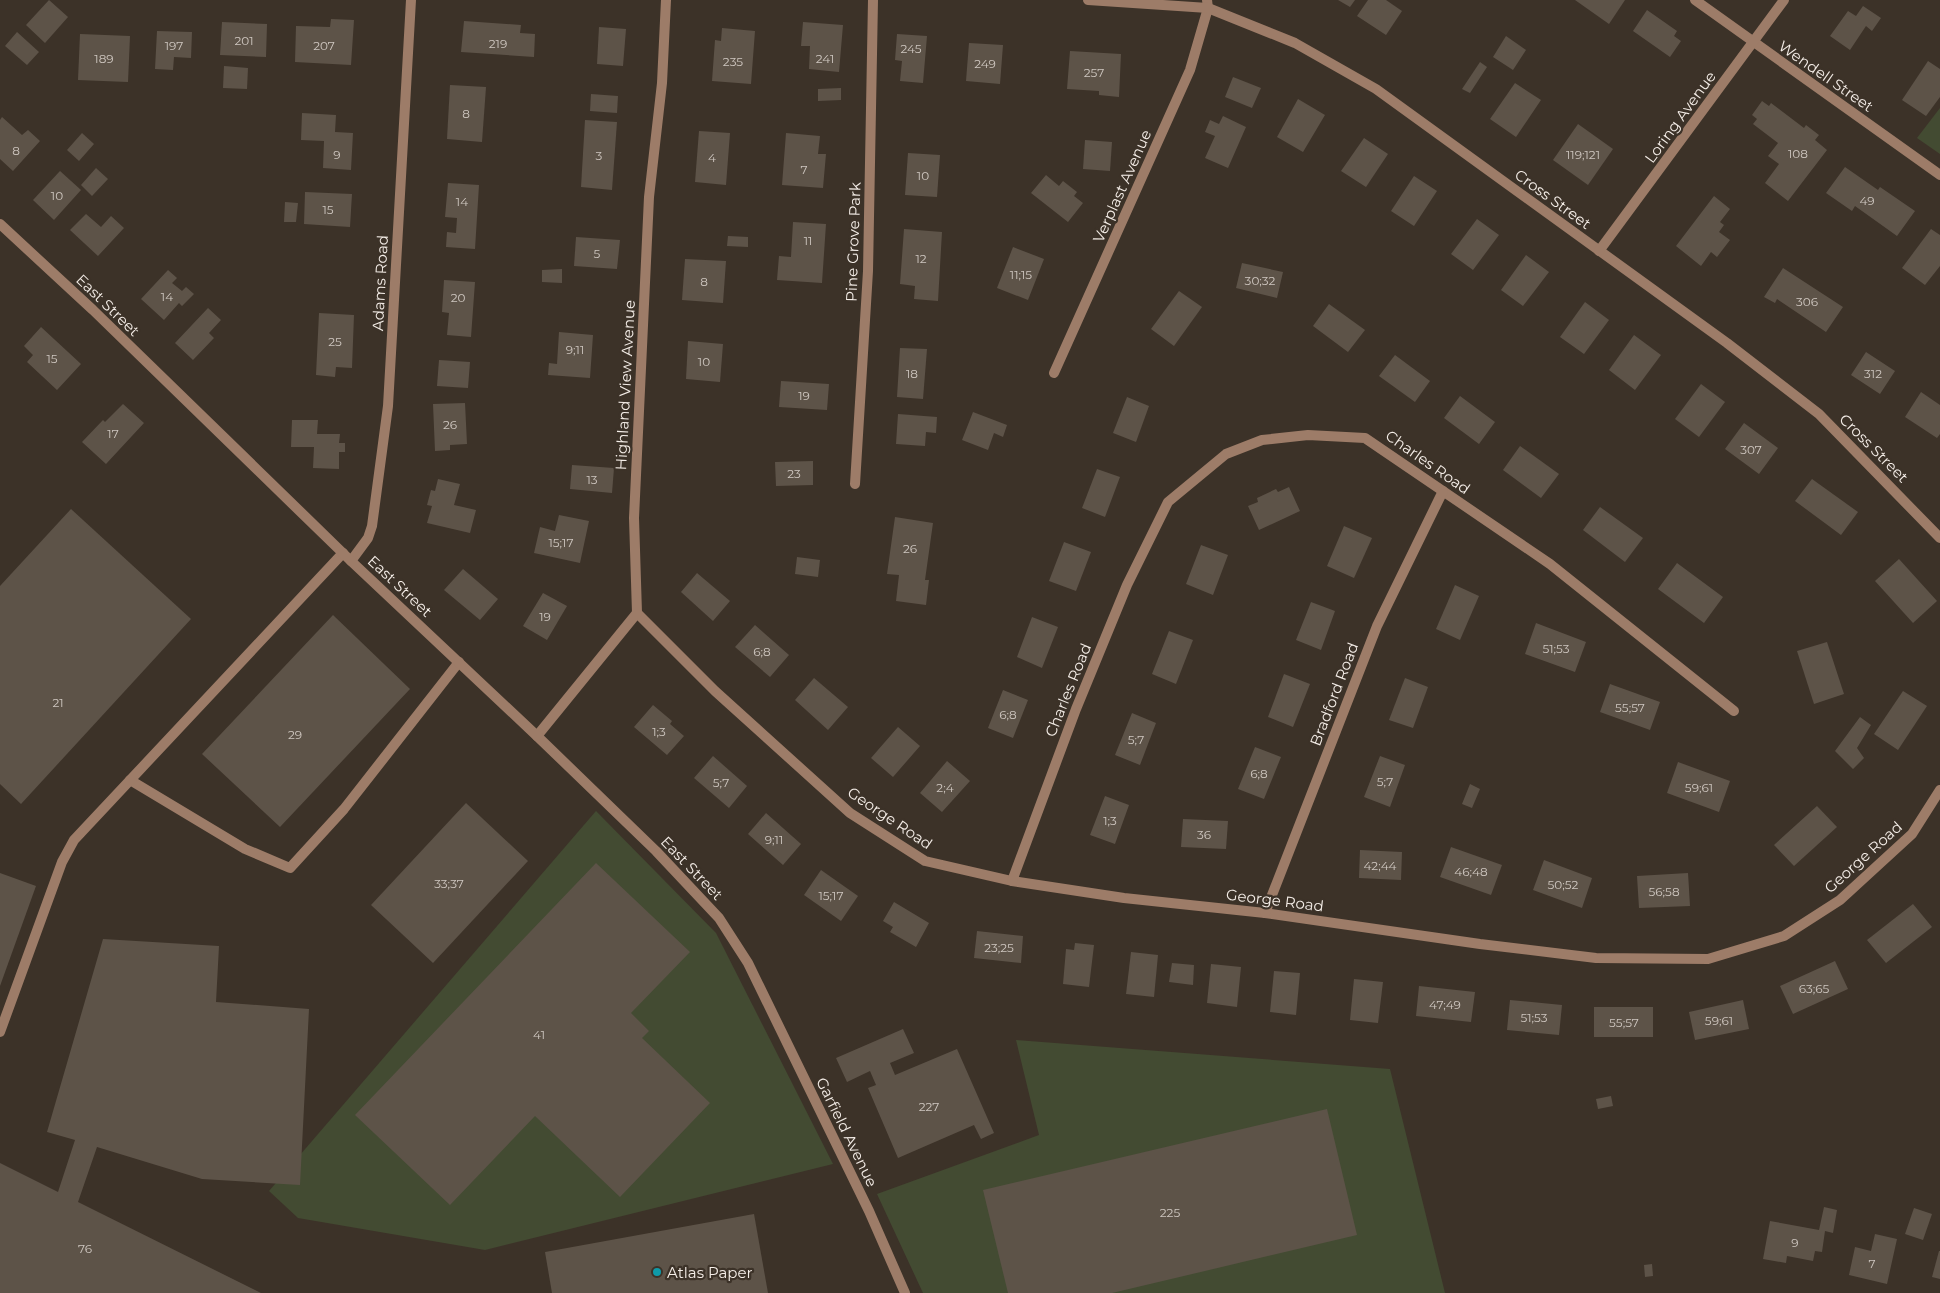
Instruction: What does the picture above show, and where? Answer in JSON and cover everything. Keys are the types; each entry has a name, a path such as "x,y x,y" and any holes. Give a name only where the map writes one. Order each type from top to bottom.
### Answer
{"street":[{"name":"Adams Road","path":"351,561 368,538 372,526 388,406 411,0"},
{"name":"Highland View Avenue","path":"637,613 634,518 648,207 662,83 666,0"},
{"name":"Pine Grove Park","path":"856,484 868,271 873,0"},
{"name":"Cross Street","path":"1088,0 1207,4 1295,44 1376,89 1819,414 1940,538"},
{"name":"Wendell Street","path":"1695,0 1752,43 1940,176"},
{"name":"Loring Avenue","path":"1599,251 1784,0"},
{"name":"Verplast Avenue","path":"1054,372 1190,70 1207,4"},
{"name":"East Street","path":"0,224 93,310 351,561 656,851 720,918 739,946 759,986"},
{"name":"Charles Road","path":"1012,881 1076,709 1126,585 1168,502 1226,454 1262,440 1308,435 1366,438 1550,564 1734,711"},
{"name":"Bradford Road","path":"1265,913 1377,626 1443,491"},
{"path":"0,1032 65,854 79,833 343,553"},
{"path":"537,736 637,613"},
{"name":"George Road","path":"637,613 715,691 850,813 925,861 1012,881 1124,898 1265,913 1470,943 1596,958 1708,959 1784,936 1840,900 1912,834 1940,790"},
{"path":"130,780 245,849 290,868 344,809 459,662"},
{"name":"Garfield Avenue","path":"759,986 861,1194 905,1293"}],"green space":[{"path":"1940,108 1940,154 1917,138"},
{"path":"596,811 716,933 833,1164 485,1250 298,1218 269,1191"},
{"path":"1016,1040 1390,1069 1445,1293 923,1293 877,1194 1039,1135"}],"building":[{"path":"49,0 68,17 45,43 26,25"},
{"path":"1338,0 1355,0 1350,7"},
{"path":"1368,0 1386,0 1402,11 1386,35 1357,16"},
{"path":"1575,0 1625,0 1609,24"},
{"path":"1863,6 1881,18 1872,31 1866,26 1850,50 1830,36 1848,11 1856,16"},
{"path":"1647,10 1677,31 1674,36 1681,41 1670,57 1633,31"},
{"path":"331,19 354,20 351,65 295,62 296,26 330,27"},
{"path":"464,21 521,25 520,33 535,34 534,57 461,52"},
{"path":"222,22 267,24 266,57 220,55"},
{"path":"803,22 843,25 839,72 809,69 810,46 801,46"},
{"path":"599,27 626,29 623,66 597,64"},
{"path":"722,28 755,31 751,84 712,81 715,40 721,41"},
{"path":"157,31 192,32 191,58 174,57 173,70 155,69"},
{"path":"17,32 39,52 27,65 5,46"},
{"path":"80,34 130,36 128,82 78,80"},
{"path":"897,34 927,36 923,83 900,81 902,61 895,60"},
{"path":"1506,36 1526,50 1513,70 1493,57"},
{"path":"969,43 1003,45 1000,84 966,81"},
{"path":"1070,51 1121,54 1119,97 1099,95 1099,91 1067,89"},
{"path":"1928,61 1940,69 1940,97 1926,116 1902,100"},
{"path":"1480,62 1487,67 1470,93 1462,89"},
{"path":"224,66 248,68 247,89 223,88"},
{"path":"1233,77 1261,88 1252,108 1225,97"},
{"path":"1515,83 1541,100 1516,137 1490,119"},
{"path":"450,85 486,87 482,142 447,139"},
{"path":"841,88 841,100 818,101 818,89"},
{"path":"591,94 618,96 617,113 590,111"},
{"path":"1298,99 1325,115 1303,152 1277,137"},
{"path":"1762,101 1769,106 1771,103 1804,128 1806,125 1819,135 1815,140 1827,150 1788,201 1765,183 1779,164 1768,156 1778,143 1753,124 1757,119 1752,115"},
{"path":"302,113 336,115 335,132 353,133 351,170 323,168 324,141 301,140"},
{"path":"1223,116 1246,127 1228,168 1205,158 1215,136 1205,132 1210,120 1219,124"},
{"path":"2,117 22,135 28,130 40,141 13,171 0,159 0,120"},
{"path":"585,120 617,122 612,190 581,187"},
{"path":"1578,124 1613,149 1588,185 1553,160"},
{"path":"699,131 730,133 726,185 695,182"},
{"path":"82,133 94,144 79,161 67,150"},
{"path":"786,133 820,136 818,154 826,154 823,188 782,185"},
{"path":"1364,138 1388,154 1366,187 1341,171"},
{"path":"1085,140 1112,142 1110,171 1083,169"},
{"path":"908,153 940,155 937,197 905,195"},
{"path":"1845,167 1878,190 1880,187 1915,211 1897,236 1855,206 1852,211 1826,193"},
{"path":"96,168 108,179 92,196 81,185"},
{"path":"60,171 81,190 54,220 33,200"},
{"path":"1046,175 1059,186 1063,181 1077,192 1074,196 1083,203 1068,222 1031,193"},
{"path":"1414,176 1437,191 1414,226 1391,211"},
{"path":"448,183 479,185 475,249 446,247 447,232 456,233 457,218 445,217"},
{"path":"305,192 352,194 350,227 304,224"},
{"path":"1714,196 1730,209 1720,222 1724,225 1719,232 1730,240 1717,257 1711,252 1701,266 1676,246"},
{"path":"285,202 298,203 296,222 284,222"},
{"path":"86,214 101,227 111,216 124,228 98,256 70,230"},
{"path":"1477,219 1499,235 1473,270 1451,254"},
{"path":"793,222 826,224 822,283 777,280 779,256 791,257"},
{"path":"904,229 942,232 938,301 914,299 915,286 900,284"},
{"path":"1931,229 1940,235 1940,266 1925,285 1902,268"},
{"path":"728,236 748,237 748,247 727,246"},
{"path":"576,237 620,240 617,269 574,266"},
{"path":"1013,247 1044,259 1028,300 997,288"},
{"path":"1526,255 1549,272 1523,306 1501,290"},
{"path":"685,259 726,261 723,303 682,300"},
{"path":"1242,263 1283,272 1277,298 1236,288"},
{"path":"1783,268 1843,307 1826,332 1777,299 1775,303 1764,297"},
{"path":"562,269 562,283 542,282 542,270"},
{"path":"168,270 177,278 172,283 182,291 186,287 194,294 182,306 179,303 164,320 141,299"},
{"path":"444,280 475,282 471,337 447,335 449,313 442,312"},
{"path":"1179,291 1202,307 1174,346 1151,329"},
{"path":"1585,302 1609,320 1584,354 1560,337"},
{"path":"1329,304 1365,330 1348,352 1313,326"},
{"path":"208,308 221,320 209,333 214,338 193,360 175,343"},
{"path":"319,313 354,315 352,368 336,367 335,377 316,375"},
{"path":"41,327 81,364 57,390 27,362 33,355 24,346"},
{"path":"559,332 593,335 590,378 548,375 549,363 557,364"},
{"path":"1634,335 1661,355 1635,390 1609,370"},
{"path":"688,341 723,344 720,382 686,379"},
{"path":"900,348 927,349 923,399 897,397"},
{"path":"1866,352 1895,371 1880,394 1851,375"},
{"path":"1395,355 1430,381 1415,402 1379,376"},
{"path":"439,360 470,362 468,388 437,386"},
{"path":"781,381 829,384 827,410 779,407"},
{"path":"1701,384 1725,402 1699,437 1675,419"},
{"path":"1921,392 1940,405 1940,434 1937,438 1905,417"},
{"path":"1460,396 1495,422 1479,444 1444,418"},
{"path":"1127,397 1149,406 1136,442 1113,433"},
{"path":"465,403 467,444 450,445 450,450 435,451 433,404"},
{"path":"123,404 144,423 106,464 82,442 103,420 105,422"},
{"path":"973,412 1007,425 1003,437 994,433 988,450 962,440"},
{"path":"898,414 937,417 936,433 926,432 925,446 896,444"},
{"path":"292,420 318,420 317,434 340,434 339,443 345,443 345,452 339,452 339,469 313,468 314,447 291,447"},
{"path":"1744,423 1778,448 1759,474 1725,449"},
{"path":"1520,446 1559,474 1541,498 1503,470"},
{"path":"813,461 813,485 776,486 775,462"},
{"path":"572,465 614,468 612,493 570,489"},
{"path":"1097,469 1120,477 1105,517 1082,508"},
{"path":"438,479 460,484 454,505 476,510 470,533 427,523 432,506 427,505 431,490 435,491"},
{"path":"1812,479 1858,512 1841,535 1795,501"},
{"path":"1289,487 1300,511 1259,530 1248,506 1258,502 1257,498 1276,489 1278,492"},
{"path":"1600,507 1643,538 1625,562 1583,530"},
{"path":"71,509 191,619 21,804 0,784 0,586"},
{"path":"559,515 589,521 580,563 534,553 540,527 555,531"},
{"path":"895,517 933,523 925,580 929,580 926,605 896,601 899,575 887,574"},
{"path":"1344,526 1372,538 1354,578 1327,566"},
{"path":"1064,542 1091,552 1076,591 1049,581"},
{"path":"1201,545 1228,555 1213,595 1186,584"},
{"path":"797,557 820,560 818,577 795,574"},
{"path":"1899,559 1937,601 1913,623 1875,581"},
{"path":"1677,563 1723,597 1704,623 1658,589"},
{"path":"463,569 498,599 480,620 444,590"},
{"path":"697,573 730,601 713,621 681,592"},
{"path":"1455,585 1479,596 1460,640 1436,629"},
{"path":"543,593 567,606 547,640 523,626"},
{"path":"1311,602 1335,611 1321,650 1296,640"},
{"path":"333,615 410,689 280,827 202,754"},
{"path":"1032,617 1058,627 1042,668 1017,657"},
{"path":"1536,623 1586,642 1575,672 1525,654"},
{"path":"755,625 789,655 770,677 735,647"},
{"path":"1169,631 1193,640 1176,684 1152,674"},
{"path":"1827,642 1844,694 1814,704 1797,651"},
{"path":"1284,674 1310,684 1293,727 1268,717"},
{"path":"814,678 848,707 828,730 795,700"},
{"path":"1405,678 1428,687 1413,728 1389,720"},
{"path":"1610,684 1660,702 1650,730 1600,712"},
{"path":"1003,690 1028,700 1013,738 988,728"},
{"path":"1903,691 1927,706 1898,750 1874,734"},
{"path":"653,705 672,721 670,724 684,736 667,755 634,727"},
{"path":"1132,713 1156,723 1140,765 1115,755"},
{"path":"1860,717 1871,725 1857,748 1864,758 1853,769 1835,751"},
{"path":"898,727 920,746 893,777 871,758"},
{"path":"1255,747 1281,757 1264,799 1238,789"},
{"path":"713,756 747,786 729,808 694,778"},
{"path":"1380,756 1405,765 1390,807 1364,797"},
{"path":"947,761 970,781 942,812 920,793"},
{"path":"1678,762 1730,781 1719,812 1667,793"},
{"path":"1470,784 1480,789 1472,808 1462,804"},
{"path":"1105,796 1129,805 1115,844 1090,835"},
{"path":"466,803 528,861 433,963 371,905"},
{"path":"1817,806 1837,827 1794,866 1774,845"},
{"path":"766,813 801,844 783,865 748,834"},
{"path":"1183,819 1228,821 1226,849 1181,847"},
{"path":"1451,847 1502,865 1491,895 1440,877"},
{"path":"1360,850 1402,852 1401,880 1359,878"},
{"path":"1544,860 1592,878 1582,908 1533,890"},
{"path":"596,863 690,952 631,1013 649,1031 642,1038 710,1103 620,1197 535,1116 450,1205 355,1115"},
{"path":"821,870 858,896 841,921 804,895"},
{"path":"0,873 36,886 0,986"},
{"path":"1688,873 1690,906 1639,908 1637,876"},
{"path":"894,902 929,923 916,947 890,932 893,927 883,921"},
{"path":"1913,904 1932,927 1886,963 1867,940"},
{"path":"977,931 1023,936 1021,963 974,958"},
{"path":"103,939 219,946 216,1002 309,1009 300,1185 202,1179 97,1147 78,1202 261,1293 0,1293 0,1163 58,1192 75,1140 47,1132"},
{"path":"1075,943 1094,945 1089,987 1063,984 1066,949 1074,950"},
{"path":"1131,952 1158,955 1154,997 1126,994"},
{"path":"1835,961 1848,989 1793,1014 1780,986"},
{"path":"1172,963 1194,965 1193,985 1169,982"},
{"path":"1211,964 1241,967 1237,1007 1207,1003"},
{"path":"1274,971 1300,973 1296,1015 1270,1012"},
{"path":"1354,979 1383,982 1378,1023 1350,1020"},
{"path":"1419,986 1475,992 1471,1022 1416,1016"},
{"path":"1510,1000 1562,1005 1559,1035 1507,1030"},
{"path":"1743,1000 1749,1029 1695,1040 1689,1012"},
{"path":"1594,1007 1653,1007 1653,1037 1594,1037"},
{"path":"903,1029 914,1053 890,1063 895,1075 957,1049 994,1133 981,1139 974,1125 898,1158 868,1088 876,1085 870,1071 847,1082 836,1058"},
{"path":"1611,1096 1613,1106 1598,1109 1596,1099"},
{"path":"1327,1109 1357,1235 1112,1293 1008,1293 983,1190"},
{"path":"1824,1207 1837,1210 1833,1233 1825,1231 1822,1252 1815,1251 1813,1261 1787,1256 1786,1263 1763,1259 1770,1221 1819,1230"},
{"path":"1914,1208 1932,1214 1923,1240 1905,1234"},
{"name":"Atlas Paper","path":"754,1214 768,1293 552,1293 545,1252"},
{"path":"1875,1234 1897,1239 1887,1284 1849,1275 1855,1247 1871,1251"},
{"path":"1940,1251 1940,1279 1932,1277"},
{"path":"1652,1264 1653,1276 1645,1277 1644,1265"}],"place":[{"name":"Atlas Paper","path":"657,1272"}]}
